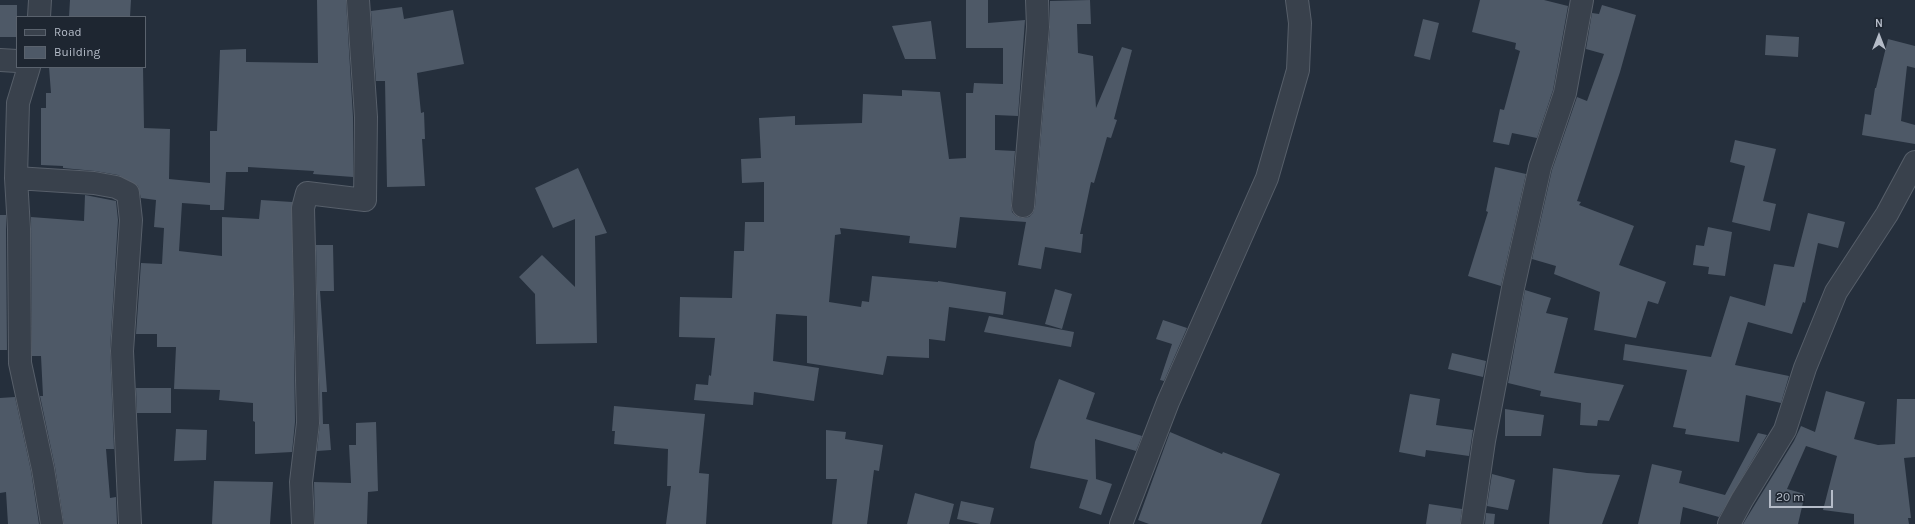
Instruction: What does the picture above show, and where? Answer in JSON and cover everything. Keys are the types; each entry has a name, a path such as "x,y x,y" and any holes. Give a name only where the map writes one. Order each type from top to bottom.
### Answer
{"street":[{"path":"39,16 40,0"},
{"path":"302,524 301,482 308,423 303,208 307,193 365,200 366,117 358,0"},
{"path":"1022,206 1038,27 1036,0"},
{"path":"1121,524 1168,402 1267,178 1298,70 1300,23 1296,0"},
{"path":"1472,524 1484,441 1513,288 1540,167 1565,93 1582,0"},
{"path":"0,60 16,61"},
{"path":"29,68 18,102 16,178 19,229 20,363 43,469 52,524"},
{"path":"1729,524 1785,430 1805,368 1836,292 1887,214 1915,162"},
{"path":"16,178 94,183 116,187 128,193 131,220 122,351 130,524"}],"building":[{"path":"70,0 131,0 130,16 69,16"},
{"path":"317,0 346,0 353,117 353,177 313,174 314,171 248,167 248,172 226,172 224,210 210,210 210,205 182,203 179,251 222,256 222,217 259,219 261,200 292,202 295,422 292,452 255,454 255,422 253,421 253,403 219,400 220,390 174,389 176,347 157,347 157,334 136,334 141,263 162,264 164,228 154,227 156,200 141,198 138,186 118,175 63,168 63,166 41,165 41,108 46,108 46,93 51,93 49,68 143,68 144,128 170,129 169,179 210,183 210,131 217,131 220,50 246,49 246,62 318,63"},
{"path":"966,0 988,0 988,23 1025,20 1018,116 995,115 995,150 1015,151 1011,205 1012,212 1016,216 1022,218 1029,217 1033,213 1035,207 1050,28 1050,1 1090,0 1091,24 1077,24 1078,53 1093,56 1096,108 1122,47 1132,50 1114,119 1117,120 1111,138 1107,137 1094,183 1091,182 1080,234 1083,234 1081,253 1045,247 1041,269 1018,265 1026,222 960,217 956,248 909,243 910,236 840,228 841,234 835,235 829,302 861,307 862,301 869,302 872,276 938,281 1006,292 1003,315 949,307 945,341 929,339 929,358 887,356 883,375 807,363 807,316 776,314 773,361 819,368 814,401 754,392 753,405 694,400 696,384 708,385 709,375 711,376 715,338 679,337 680,297 732,298 734,251 744,251 745,222 764,222 764,182 742,183 741,159 761,158 759,118 795,116 795,125 862,123 863,94 902,96 902,90 940,92 949,159 966,158 966,93 973,93 974,83 1003,84 1003,48 966,48"},
{"path":"1480,0 1544,0 1568,6 1553,90 1537,138 1512,133 1509,145 1493,142 1500,109 1504,110 1520,51 1515,49 1516,43 1472,32"},
{"path":"0,5 17,5 16,37 0,37"},
{"path":"1602,5 1636,15 1620,72 1577,201 1581,202 1579,205 1634,226 1619,265 1666,282 1658,304 1648,301 1636,338 1594,330 1600,292 1554,274 1556,266 1532,259 1552,170 1577,97 1587,101 1604,54 1586,49 1592,13 1599,14"},
{"path":"402,7 404,19 453,10 464,64 417,73 421,113 424,112 425,139 422,139 425,186 387,187 385,81 376,81 371,11"},
{"path":"1423,19 1439,23 1430,60 1414,56"},
{"path":"931,21 936,59 905,59 892,26"},
{"path":"1766,35 1799,37 1798,57 1765,55"},
{"path":"1888,39 1915,46 1915,68 1907,66 1901,121 1915,125 1915,144 1862,135 1865,114 1871,115 1875,88"},
{"path":"1735,140 1776,149 1763,201 1776,204 1770,231 1732,222 1745,166 1730,162"},
{"path":"1495,167 1526,174 1501,286 1468,276 1488,212 1486,211"},
{"path":"578,168 607,233 595,236 597,343 536,344 535,294 519,277 542,255 575,287 575,219 553,228 535,188"},
{"path":"85,195 116,201 118,220 110,350 114,449 106,449 110,498 116,497 117,524 64,524 55,467 40,396 43,396 41,356 32,356 31,217 84,221"},
{"path":"1808,213 1845,222 1838,248 1818,243 1805,303 1803,302 1792,334 1748,322 1735,365 1789,376 1781,403 1746,395 1739,442 1685,434 1686,429 1673,427 1687,370 1623,360 1625,344 1711,357 1730,296 1765,306 1774,264 1794,267"},
{"path":"0,215 6,215 7,350 0,350"},
{"path":"1708,227 1732,232 1725,276 1708,274 1709,267 1693,265 1696,245 1704,246"},
{"path":"316,245 333,245 334,291 320,291 327,392 322,392 323,424 329,424 331,450 317,451 320,423"},
{"path":"1055,289 1072,294 1062,329 1045,324"},
{"path":"1525,290 1551,298 1546,313 1568,318 1554,373 1624,385 1609,421 1598,420 1597,426 1580,425 1581,403 1540,396 1541,391 1508,383"},
{"path":"989,316 1074,332 1071,347 984,332"},
{"path":"1163,320 1187,328 1164,381 1160,380 1172,344 1156,339"},
{"path":"1452,353 1486,361 1483,377 1448,369"},
{"path":"1059,379 1095,393 1086,419 1142,436 1136,451 1095,439 1096,479 1112,484 1101,515 1079,508 1088,480 1030,468 1035,442"},
{"path":"136,388 171,388 171,413 137,413"},
{"path":"1826,391 1865,402 1854,439 1878,445 1895,444 1897,399 1915,399 1915,457 1904,458 1911,518 1908,518 1909,524 1854,524 1854,514 1823,510 1837,456 1806,446 1787,489 1805,494 1798,524 1743,524 1794,441 1801,426 1815,432"},
{"path":"1410,394 1440,399 1436,425 1473,430 1469,456 1426,450 1425,457 1399,452"},
{"path":"15,397 31,471 39,524 8,524 6,492 0,493 0,398"},
{"path":"614,406 705,414 699,473 709,474 706,524 666,524 671,486 667,486 668,449 614,444 615,431 612,431"},
{"path":"1505,409 1544,415 1541,436 1505,436"},
{"path":"376,422 378,491 368,492 367,524 315,524 314,482 351,483 349,445 356,445 356,423"},
{"path":"176,429 207,430 206,460 174,461"},
{"path":"826,430 846,432 845,439 883,445 879,471 874,470 867,524 832,524 837,479 826,479"},
{"path":"1170,432 1222,454 1223,452 1280,474 1261,524 1149,524 1138,520"},
{"path":"1758,433 1767,435 1719,517 1683,507 1680,524 1638,524 1652,464 1682,471 1679,483 1725,495"},
{"path":"1553,468 1587,473 1620,475 1602,524 1549,524"},
{"path":"1492,474 1515,480 1508,510 1487,506"},
{"path":"214,481 273,482 270,524 212,524"},
{"path":"915,493 954,504 949,524 907,524"},
{"path":"961,501 994,508 990,524 980,524 957,519"},
{"path":"1429,504 1462,509 1460,524 1426,524"},
{"path":"1486,513 1495,514 1494,524 1485,524"}]}
